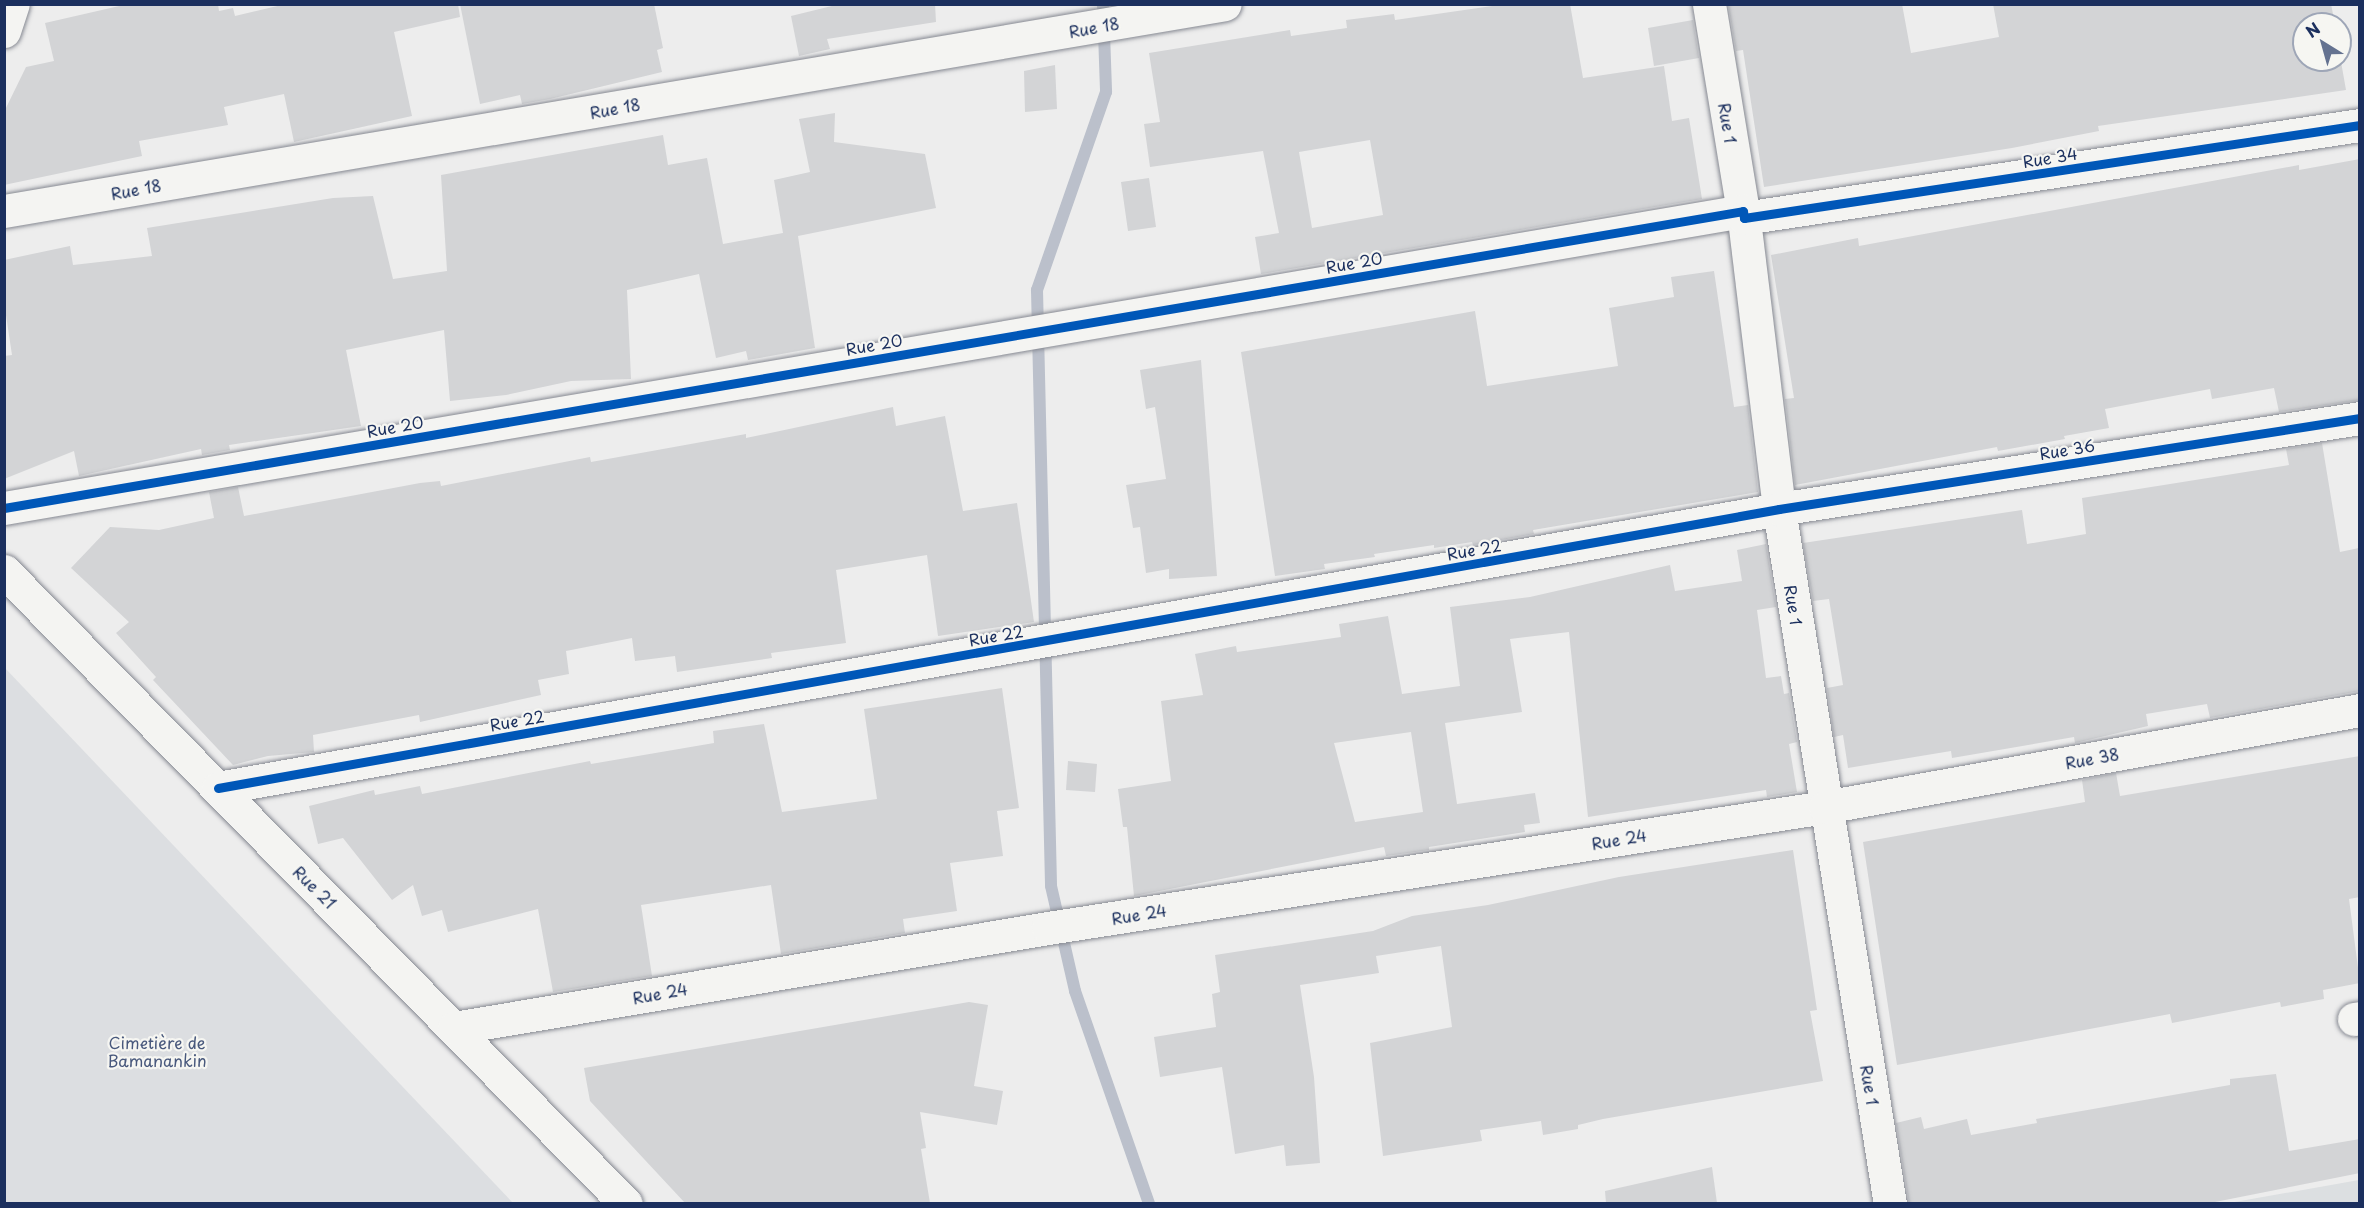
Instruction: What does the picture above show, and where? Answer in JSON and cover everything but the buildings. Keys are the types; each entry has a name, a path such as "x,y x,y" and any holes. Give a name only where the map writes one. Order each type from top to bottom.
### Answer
{"street":[{"path":"4,31 13,4"},
{"name":"Rue 18","path":"4,211 1225,4"},
{"name":"Rue 1","path":"1709,4 1743,214 1779,509 1890,1203"},
{"name":"Rue 34","path":"1743,214 2360,125"},
{"name":"Rue 20","path":"4,508 1045,330 1743,214"},
{"name":"Rue 36","path":"1779,509 2360,418"},
{"name":"Rue 22","path":"218,788 1779,509"},
{"name":"Rue 21","path":"4,571 626,1203"},
{"name":"Rue 38","path":"1826,807 2360,710"},
{"name":"Rue 24","path":"454,1028 1058,927 1826,807"}],"shaded area":[{"path":"2359,1180 2359,1203 2229,1203"}],"green space":[{"name":"Cimetière de Bamanankin","path":"5,668 513,1203 5,1203"}],"waterway":[{"path":"1103,4 1106,92 1037,290 1051,886 1075,991 1149,1204"}],"cycle path":[{"path":"4,508 1743,211 1744,218 2360,125"},
{"path":"218,788 1779,509 2360,418"}]}
